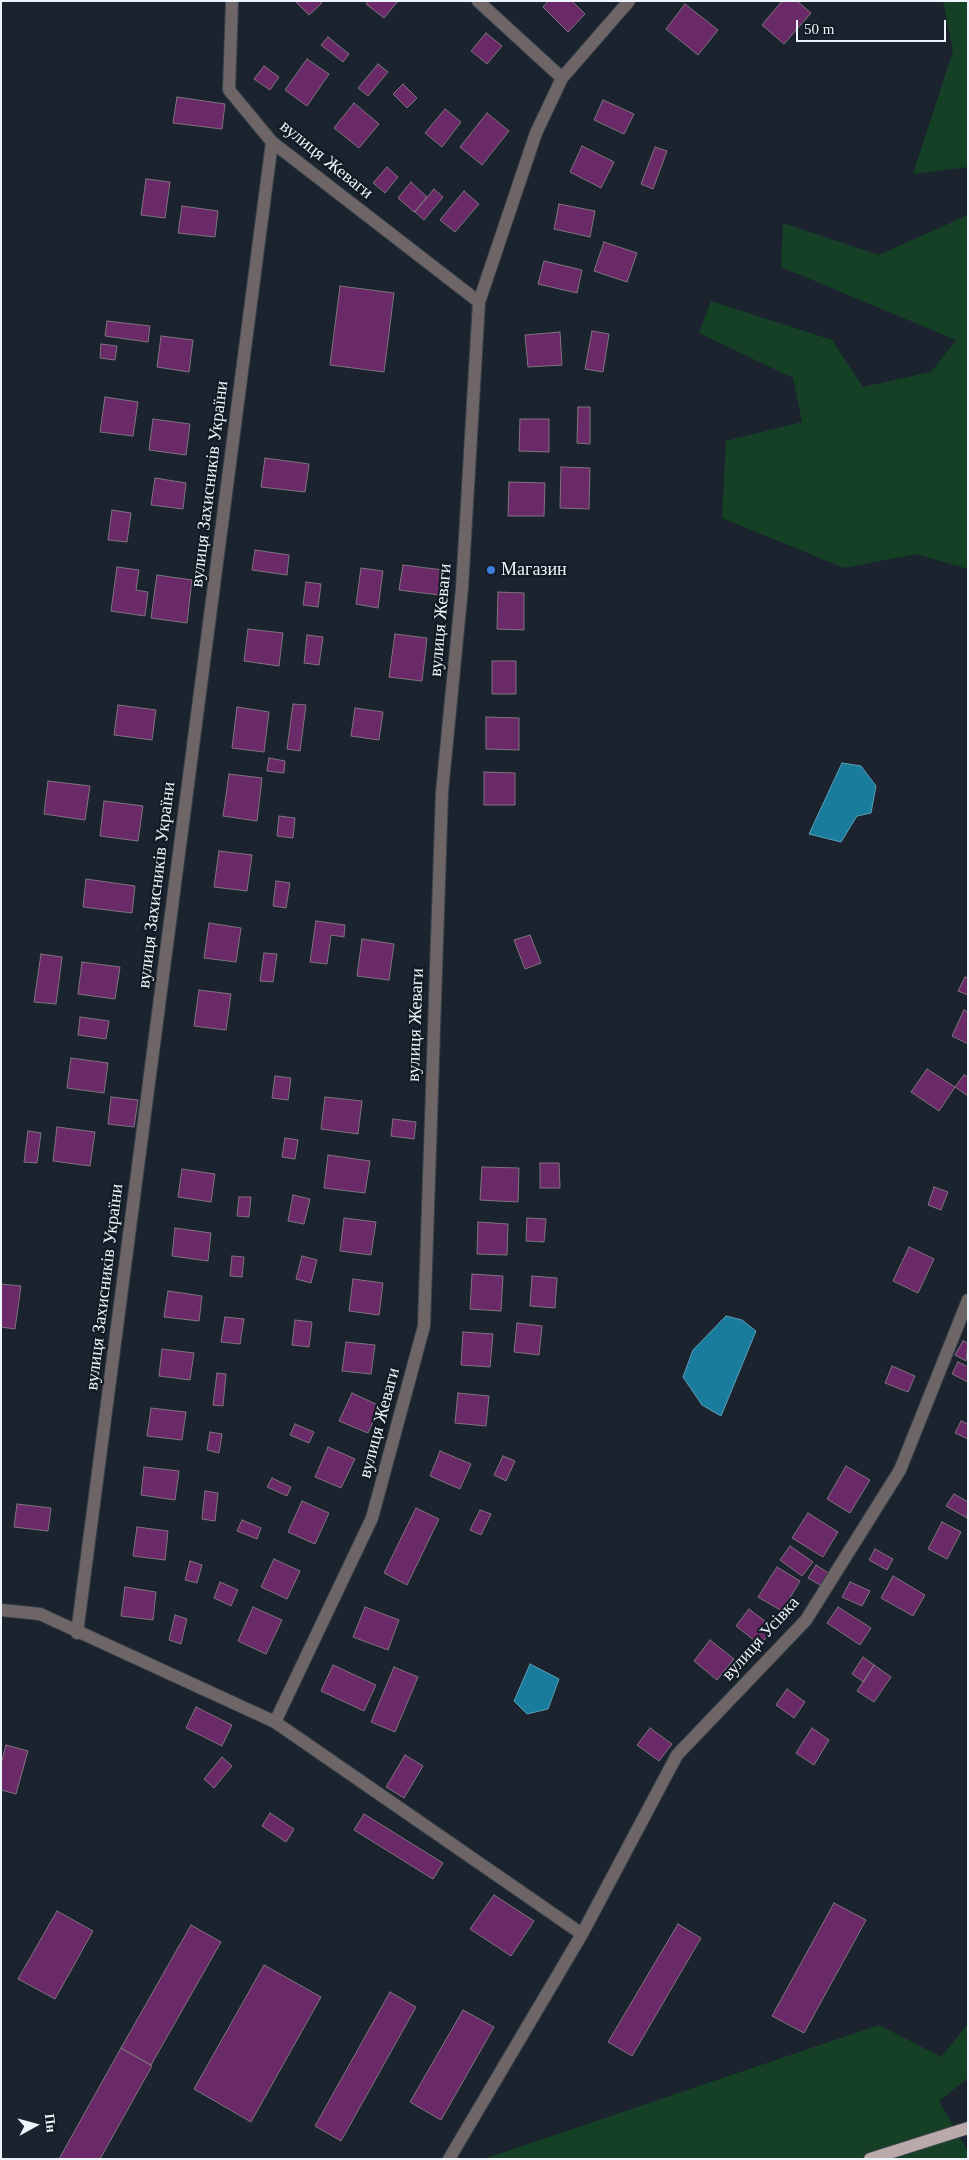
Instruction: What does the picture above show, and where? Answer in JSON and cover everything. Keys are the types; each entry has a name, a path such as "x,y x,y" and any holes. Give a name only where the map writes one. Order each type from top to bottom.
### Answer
{"main road":[{"path":"870,2159 968,2128"}],"street":[{"name":"вулиця Жеваги","path":"232,1 229,90 272,142 479,302"},
{"path":"478,1 562,78"},
{"name":"вулиця Жеваги","path":"275,1722 372,1518 424,1326 442,792 462,588 479,302 536,134 562,78 629,1"},
{"name":"вулиця Захисників України","path":"77,1632 272,142"},
{"name":"вулиця Усівка","path":"449,2159 582,1934 676,1755 806,1620 900,1470 968,1300"},
{"path":"1,1610 40,1614 275,1722 582,1934"}],"green space":[{"path":"943,1 968,1 968,167 913,174 953,51"},
{"path":"968,215 968,569 916,554 844,568 722,518 726,441 802,422 793,378 699,333 711,301 832,340 863,387 931,372 956,340 781,267 783,223 879,255"},
{"path":"968,2024 968,2078 939,2101 968,2152 968,2159 484,2159 879,2025 941,2057"}],"water":[{"path":"842,763 861,766 876,786 871,813 857,816 841,842 809,834"},
{"path":"726,1316 742,1320 756,1331 721,1416 702,1405 683,1377 693,1350"},
{"path":"530,1664 559,1679 548,1709 527,1714 514,1701"}],"building":[{"path":"295,1 320,1 322,3 309,15"},
{"path":"368,1 398,1 384,18 366,4"},
{"path":"548,1 572,1 585,14 568,32 543,7"},
{"path":"782,1 797,1 811,13 784,44 762,25"},
{"path":"685,4 718,30 698,55 666,29"},
{"path":"486,33 502,46 487,64 471,51"},
{"path":"328,37 349,54 343,62 321,45"},
{"path":"307,59 329,74 307,106 285,90"},
{"path":"378,64 388,72 368,96 358,88"},
{"path":"264,66 279,77 270,90 254,79"},
{"path":"403,84 417,98 407,108 393,94"},
{"path":"177,97 225,104 222,129 173,123"},
{"path":"603,100 634,114 624,134 594,120"},
{"path":"354,103 379,124 359,148 334,128"},
{"path":"445,109 461,122 442,147 425,133"},
{"path":"487,113 509,131 482,165 460,147"},
{"path":"582,146 614,162 601,188 570,172"},
{"path":"655,147 667,151 653,189 641,184"},
{"path":"387,167 398,177 385,193 373,183"},
{"path":"146,179 170,182 165,218 141,215"},
{"path":"411,182 427,197 414,212 398,198"},
{"path":"434,189 443,197 424,220 415,212"},
{"path":"464,191 479,204 455,232 440,220"},
{"path":"559,204 595,211 590,237 554,229"},
{"path":"182,206 218,211 215,237 178,233"},
{"path":"604,242 637,253 627,282 594,271"},
{"path":"544,261 582,270 577,293 538,284"},
{"path":"340,286 394,293 384,372 330,365"},
{"path":"107,321 150,326 148,342 105,336"},
{"path":"592,331 609,334 603,372 585,369"},
{"path":"560,332 562,365 528,367 525,335"},
{"path":"161,336 193,340 189,372 157,367"},
{"path":"101,344 117,346 115,360 100,358"},
{"path":"105,397 138,402 133,436 100,432"},
{"path":"578,407 590,407 590,444 577,443"},
{"path":"153,419 190,424 186,455 149,450"},
{"path":"520,419 549,419 549,452 519,451"},
{"path":"265,458 309,464 305,492 261,487"},
{"path":"561,467 590,468 589,509 560,508"},
{"path":"155,478 186,483 183,509 151,505"},
{"path":"509,482 545,483 544,516 508,516"},
{"path":"112,510 131,513 127,542 108,540"},
{"path":"255,550 289,555 287,575 252,570"},
{"path":"403,565 443,570 439,595 399,590"},
{"path":"117,567 139,570 136,590 148,592 145,616 111,611"},
{"path":"361,568 383,571 378,608 356,604"},
{"path":"157,575 192,580 187,623 151,618"},
{"path":"306,582 321,584 318,607 303,605"},
{"path":"498,592 524,593 524,630 497,629"},
{"path":"248,629 283,633 279,666 244,661"},
{"path":"395,634 427,638 422,681 389,677"},
{"path":"307,635 323,637 319,665 304,663"},
{"path":"492,661 516,661 516,694 492,694"},
{"path":"293,704 306,705 300,751 287,749"},
{"path":"118,705 156,710 152,740 114,735"},
{"path":"237,707 269,712 264,752 232,748"},
{"path":"355,708 383,712 379,740 351,736"},
{"path":"486,717 519,718 519,750 486,749"},
{"path":"269,758 285,761 284,773 267,771"},
{"path":"484,772 515,773 515,805 484,805"},
{"path":"229,774 262,778 257,821 223,816"},
{"path":"48,781 90,786 85,820 44,814"},
{"path":"104,801 143,806 138,841 100,836"},
{"path":"279,816 295,818 293,838 277,836"},
{"path":"219,851 252,855 247,891 214,887"},
{"path":"86,879 135,886 132,913 83,907"},
{"path":"276,881 290,883 286,908 273,906"},
{"path":"316,921 345,925 344,937 331,935 327,964 310,962"},
{"path":"209,923 241,928 236,962 204,958"},
{"path":"530,935 541,963 525,969 514,940"},
{"path":"362,939 394,944 389,980 357,976"},
{"path":"264,953 277,954 273,982 260,981"},
{"path":"41,954 62,957 56,1004 34,1002"},
{"path":"82,962 120,967 115,999 78,994"},
{"path":"965,977 968,978 968,995 958,991"},
{"path":"199,990 231,994 226,1030 194,1026"},
{"path":"964,1010 968,1012 968,1044 952,1036"},
{"path":"80,1017 109,1021 106,1039 78,1035"},
{"path":"71,1058 108,1063 104,1093 67,1088"},
{"path":"927,1069 955,1087 939,1111 911,1092"},
{"path":"964,1075 968,1077 968,1096 955,1087"},
{"path":"275,1076 291,1078 288,1100 272,1098"},
{"path":"111,1097 138,1100 134,1127 108,1124"},
{"path":"325,1097 362,1101 358,1134 321,1129"},
{"path":"393,1119 416,1122 414,1139 391,1136"},
{"path":"57,1127 95,1132 90,1166 53,1161"},
{"path":"28,1131 41,1133 37,1163 24,1162"},
{"path":"285,1138 298,1140 295,1159 282,1157"},
{"path":"328,1155 370,1161 365,1193 324,1188"},
{"path":"540,1163 559,1163 560,1188 540,1188"},
{"path":"482,1167 519,1168 518,1202 480,1200"},
{"path":"182,1169 215,1174 211,1202 178,1197"},
{"path":"934,1187 948,1192 941,1210 928,1205"},
{"path":"293,1195 310,1199 304,1224 288,1221"},
{"path":"239,1197 251,1197 249,1217 237,1216"},
{"path":"344,1218 376,1222 371,1255 340,1251"},
{"path":"527,1218 546,1219 544,1242 526,1241"},
{"path":"478,1222 508,1224 507,1255 477,1254"},
{"path":"175,1228 211,1233 208,1261 172,1256"},
{"path":"909,1247 934,1259 918,1293 893,1281"},
{"path":"232,1256 244,1257 242,1277 230,1276"},
{"path":"302,1256 317,1260 311,1283 296,1279"},
{"path":"472,1274 503,1276 501,1311 470,1309"},
{"path":"532,1276 557,1278 555,1308 530,1306"},
{"path":"353,1279 383,1283 379,1315 349,1311"},
{"path":"1,1284 21,1286 15,1329 1,1327"},
{"path":"168,1291 202,1296 199,1321 164,1317"},
{"path":"225,1317 244,1319 240,1344 221,1342"},
{"path":"295,1320 312,1322 309,1347 292,1345"},
{"path":"517,1323 542,1326 539,1355 514,1352"},
{"path":"463,1332 493,1334 490,1367 461,1365"},
{"path":"963,1341 968,1343 966,1361 955,1355"},
{"path":"346,1342 375,1345 371,1374 342,1371"},
{"path":"162,1349 194,1353 190,1380 159,1376"},
{"path":"958,1362 968,1367 968,1382 952,1374"},
{"path":"892,1366 915,1376 908,1392 885,1383"},
{"path":"217,1373 226,1374 223,1406 213,1405"},
{"path":"352,1393 380,1406 368,1433 339,1421"},
{"path":"458,1393 489,1396 486,1426 455,1423"},
{"path":"151,1408 186,1412 182,1440 147,1436"},
{"path":"961,1421 968,1424 968,1439 955,1433"},
{"path":"295,1424 314,1432 309,1443 290,1435"},
{"path":"210,1432 222,1434 219,1453 207,1450"},
{"path":"328,1447 355,1459 341,1488 315,1477"},
{"path":"440,1451 471,1464 460,1489 430,1476"},
{"path":"503,1456 515,1461 506,1481 494,1475"},
{"path":"846,1466 870,1480 850,1513 827,1499"},
{"path":"144,1467 179,1471 175,1500 141,1495"},
{"path":"272,1478 291,1487 287,1496 267,1487"},
{"path":"205,1491 218,1493 215,1521 202,1519"},
{"path":"954,1494 968,1502 967,1518 946,1506"},
{"path":"302,1501 329,1513 315,1544 288,1532"},
{"path":"17,1504 51,1508 48,1531 14,1527"},
{"path":"416,1508 439,1519 407,1585 384,1573"},
{"path":"480,1510 491,1514 481,1535 470,1530"},
{"path":"808,1513 838,1532 823,1557 792,1538"},
{"path":"242,1520 261,1528 257,1539 237,1531"},
{"path":"942,1522 961,1532 947,1559 928,1549"},
{"path":"137,1527 168,1531 165,1560 133,1556"},
{"path":"790,1546 813,1562 802,1576 780,1560"},
{"path":"875,1549 893,1559 887,1570 869,1560"},
{"path":"274,1559 300,1571 287,1599 261,1587"},
{"path":"190,1561 202,1565 197,1583 185,1580"},
{"path":"816,1565 830,1574 822,1586 808,1578"},
{"path":"777,1567 800,1581 782,1611 758,1597"},
{"path":"893,1576 925,1595 913,1616 881,1598"},
{"path":"220,1582 238,1590 231,1606 214,1598"},
{"path":"850,1582 870,1591 862,1606 842,1597"},
{"path":"125,1587 156,1592 153,1620 121,1616"},
{"path":"253,1607 282,1620 266,1654 238,1641"},
{"path":"365,1607 399,1620 388,1650 353,1637"},
{"path":"838,1607 871,1628 860,1645 827,1623"},
{"path":"749,1609 774,1628 760,1645 736,1626"},
{"path":"175,1615 187,1619 181,1644 169,1640"},
{"path":"710,1640 734,1659 717,1680 694,1661"},
{"path":"863,1657 874,1665 864,1682 852,1674"},
{"path":"333,1665 376,1685 364,1711 321,1691"},
{"path":"874,1665 891,1677 874,1702 857,1691"},
{"path":"394,1667 418,1677 395,1732 371,1722"},
{"path":"787,1689 805,1702 794,1718 776,1705"},
{"path":"196,1707 232,1725 222,1746 186,1728"},
{"path":"650,1728 672,1744 659,1761 637,1745"},
{"path":"812,1728 829,1740 814,1765 796,1753"},
{"path":"6,1745 28,1751 16,1794 1,1790 1,1764"},
{"path":"405,1755 423,1766 404,1798 386,1787"},
{"path":"222,1757 232,1766 214,1788 204,1779"},
{"path":"270,1813 294,1829 286,1842 262,1826"},
{"path":"364,1814 443,1863 433,1879 354,1830"},
{"path":"494,1895 534,1921 511,1956 470,1929"},
{"path":"834,1903 866,1920 804,2033 772,2016"},
{"path":"57,1911 93,1931 55,1999 18,1979"},
{"path":"678,1924 701,1938 632,2056 608,2042"},
{"path":"191,1925 221,1942 151,2065 121,2048"},
{"path":"264,1965 321,1997 251,2122 194,2089"},
{"path":"390,1992 416,2007 341,2141 315,2126"},
{"path":"463,2010 494,2027 441,2120 410,2102"},
{"path":"121,2048 152,2066 100,2159 59,2159"}],"place":[{"name":"Магазин","path":"491,570"}]}
